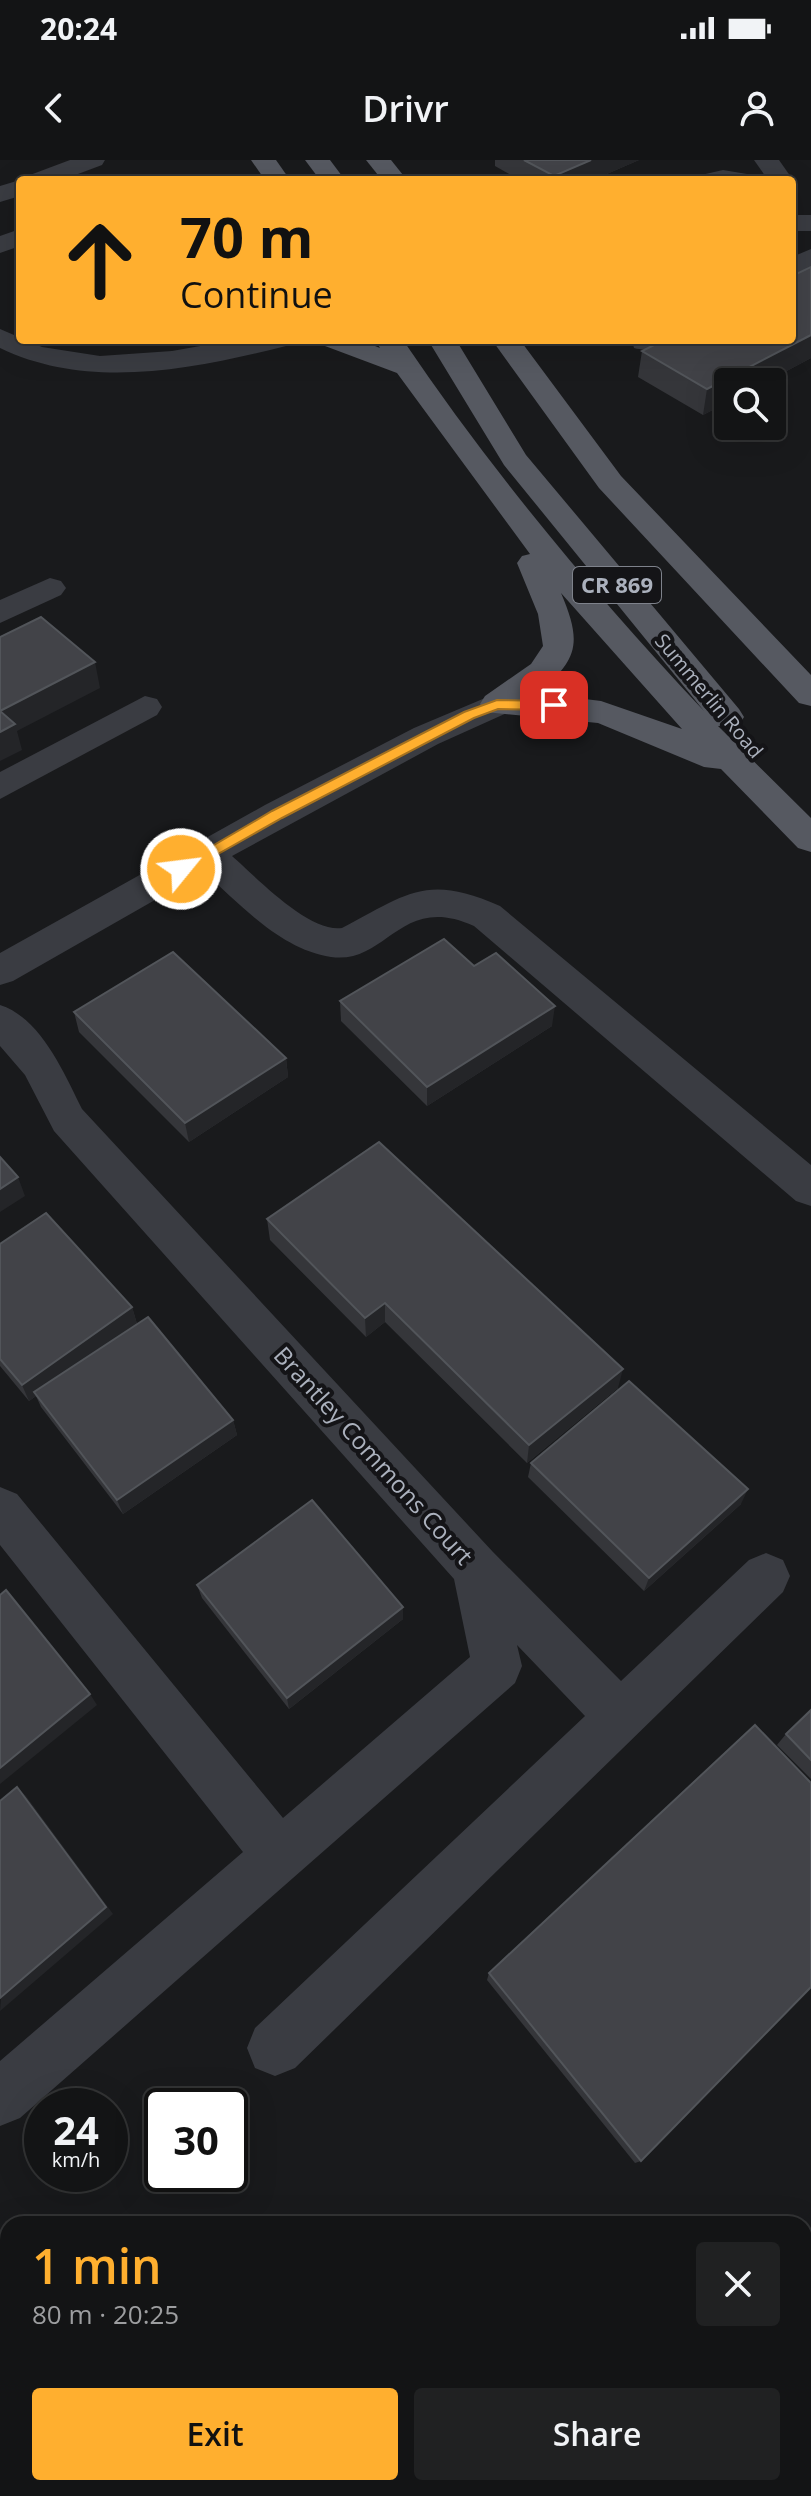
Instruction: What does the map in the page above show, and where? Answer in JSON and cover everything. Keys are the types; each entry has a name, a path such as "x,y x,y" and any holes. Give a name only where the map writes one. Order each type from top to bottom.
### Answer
{"main road":[{"path":"317,160 330,176"},
{"path":"378,160 392,176"},
{"path":"346,344 406,367"},
{"path":"392,344 515,520 642,668 811,839"},
{"name":"Summerlin Road","path":"444,344 514,459 811,816"},
{"name":"CR 869","path":"509,344 610,482 811,695"},
{"path":"536,344 579,413 647,506 768,650"},
{"path":"497,704 541,677 559,657 562,645 561,631 515,520"},
{"path":"497,704 554,705 611,715 640,723 740,770"}],"street":[{"path":"50,176 93,160"},
{"path":"0,337 20,349 95,365 176,358 240,344"},
{"path":"0,613 50,588"},
{"path":"0,971 207,854 426,736 497,704"},
{"path":"0,787 145,707"},
{"path":"207,854 304,934 332,943 353,940 398,912 432,901 458,901 487,916 811,1189"},
{"name":"Brantley Commons Court","path":"0,1020 40,1065 68,1120 476,1568 497,1666 0,2098"},
{"path":"0,1509 280,1856"},
{"path":"476,1568 620,1716"},
{"path":"275,2048 766,1576"}],"building":[{"path":"524,160 591,160 554,176"},
{"path":"811,267 811,335 796,343 796,274"},
{"path":"656,344 794,344 747,368 714,368 714,385 707,389 642,351"},
{"path":"41,617 95,662 0,711 0,637"},
{"path":"0,711 15,724 0,732"},
{"path":"444,939 474,966 496,953 555,1006 427,1087 340,1001"},
{"path":"173,952 286,1058 185,1123 74,1012"},
{"path":"379,1142 623,1369 529,1445 385,1303 365,1318 267,1219"},
{"path":"0,1157 18,1177 0,1189"},
{"path":"46,1213 132,1307 22,1385 0,1359 0,1244"},
{"path":"148,1317 233,1420 117,1500 34,1392"},
{"path":"629,1381 748,1489 649,1578 531,1463"},
{"path":"312,1500 403,1607 287,1698 197,1585"},
{"path":"6,1590 90,1694 0,1768 0,1595"},
{"path":"811,1710 811,1760 786,1734"},
{"path":"755,1725 811,1783 811,1987 641,2161 489,1973"},
{"path":"17,1787 106,1907 0,1998 0,1801"}],"route":[{"path":"181,869 277,814 469,715 497,704 554,705"}]}
